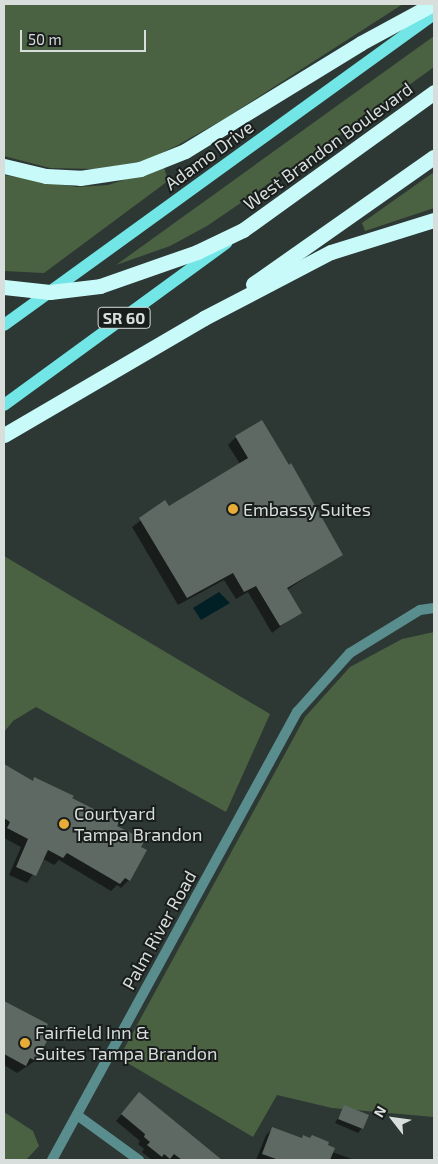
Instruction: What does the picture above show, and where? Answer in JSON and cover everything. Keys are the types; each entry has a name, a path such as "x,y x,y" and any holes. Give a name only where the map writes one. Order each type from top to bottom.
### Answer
{"highway":[{"path":"4,166 46,176 80,178 140,169 186,151 361,43 433,4"},
{"name":"West Brandon Boulevard","path":"4,287 50,292 100,286 125,280 243,230 434,92"},
{"path":"204,318 434,157"},
{"path":"4,435 204,318 331,252 434,220"}],"main road":[{"name":"Adamo Drive","path":"4,325 434,14"},
{"name":"SR 60","path":"4,405 243,230"}],"street":[{"name":"Palm River Road","path":"52,1160 297,712 350,654 420,610 434,608"},
{"path":"77,1115 139,1160"}],"green space":[{"path":"4,4 403,4 224,119 178,145 145,161 96,169 50,168 4,156"},
{"path":"434,36 434,67 344,132 207,226 170,246 116,265"},
{"path":"164,167 168,181 44,273 4,271 4,175 77,187 108,185"},
{"path":"434,172 434,208 365,231 362,223"},
{"path":"4,556 270,714 226,812 36,707 13,721 4,732"},
{"path":"434,632 434,1117 332,1108 277,1095 253,1137 119,1058 305,717 350,667 402,639"},
{"path":"4,1112 33,1131 39,1146 26,1160 4,1160"}],"water":[{"path":"219,592 230,603 201,620 193,608"}],"building":[{"name":"Embassy Suites","path":"262,420 289,465 291,463 343,555 287,588 302,613 280,626 256,586 244,592 233,573 187,598 139,518 165,500 169,506 248,458 235,436"},
{"name":"Courtyard Tampa Brandon","path":"4,764 33,781 34,777 74,796 72,798 119,822 117,826 145,840 141,847 147,850 130,881 125,878 120,884 67,853 63,858 48,850 36,876 16,867 28,839 7,828 10,822 4,818"},
{"name":"Fairfield Inn & Suites Tampa Brandon","path":"4,1001 48,1024 45,1029 52,1032 36,1061 30,1058 26,1066 4,1054"},
{"path":"139,1092 222,1160 182,1160 174,1154 170,1159 164,1154 162,1157 147,1145 150,1142 144,1137 145,1134 121,1114"},
{"path":"344,1105 369,1115 363,1129 338,1119"},
{"path":"272,1127 302,1138 303,1135 310,1138 312,1135 329,1142 328,1145 335,1148 330,1160 279,1160 262,1154"}],"place":[{"name":"Embassy Suites","path":"233,509"},
{"name":"Courtyard Tampa Brandon","path":"64,824"},
{"name":"Fairfield Inn & Suites Tampa Brandon","path":"25,1043"}]}
